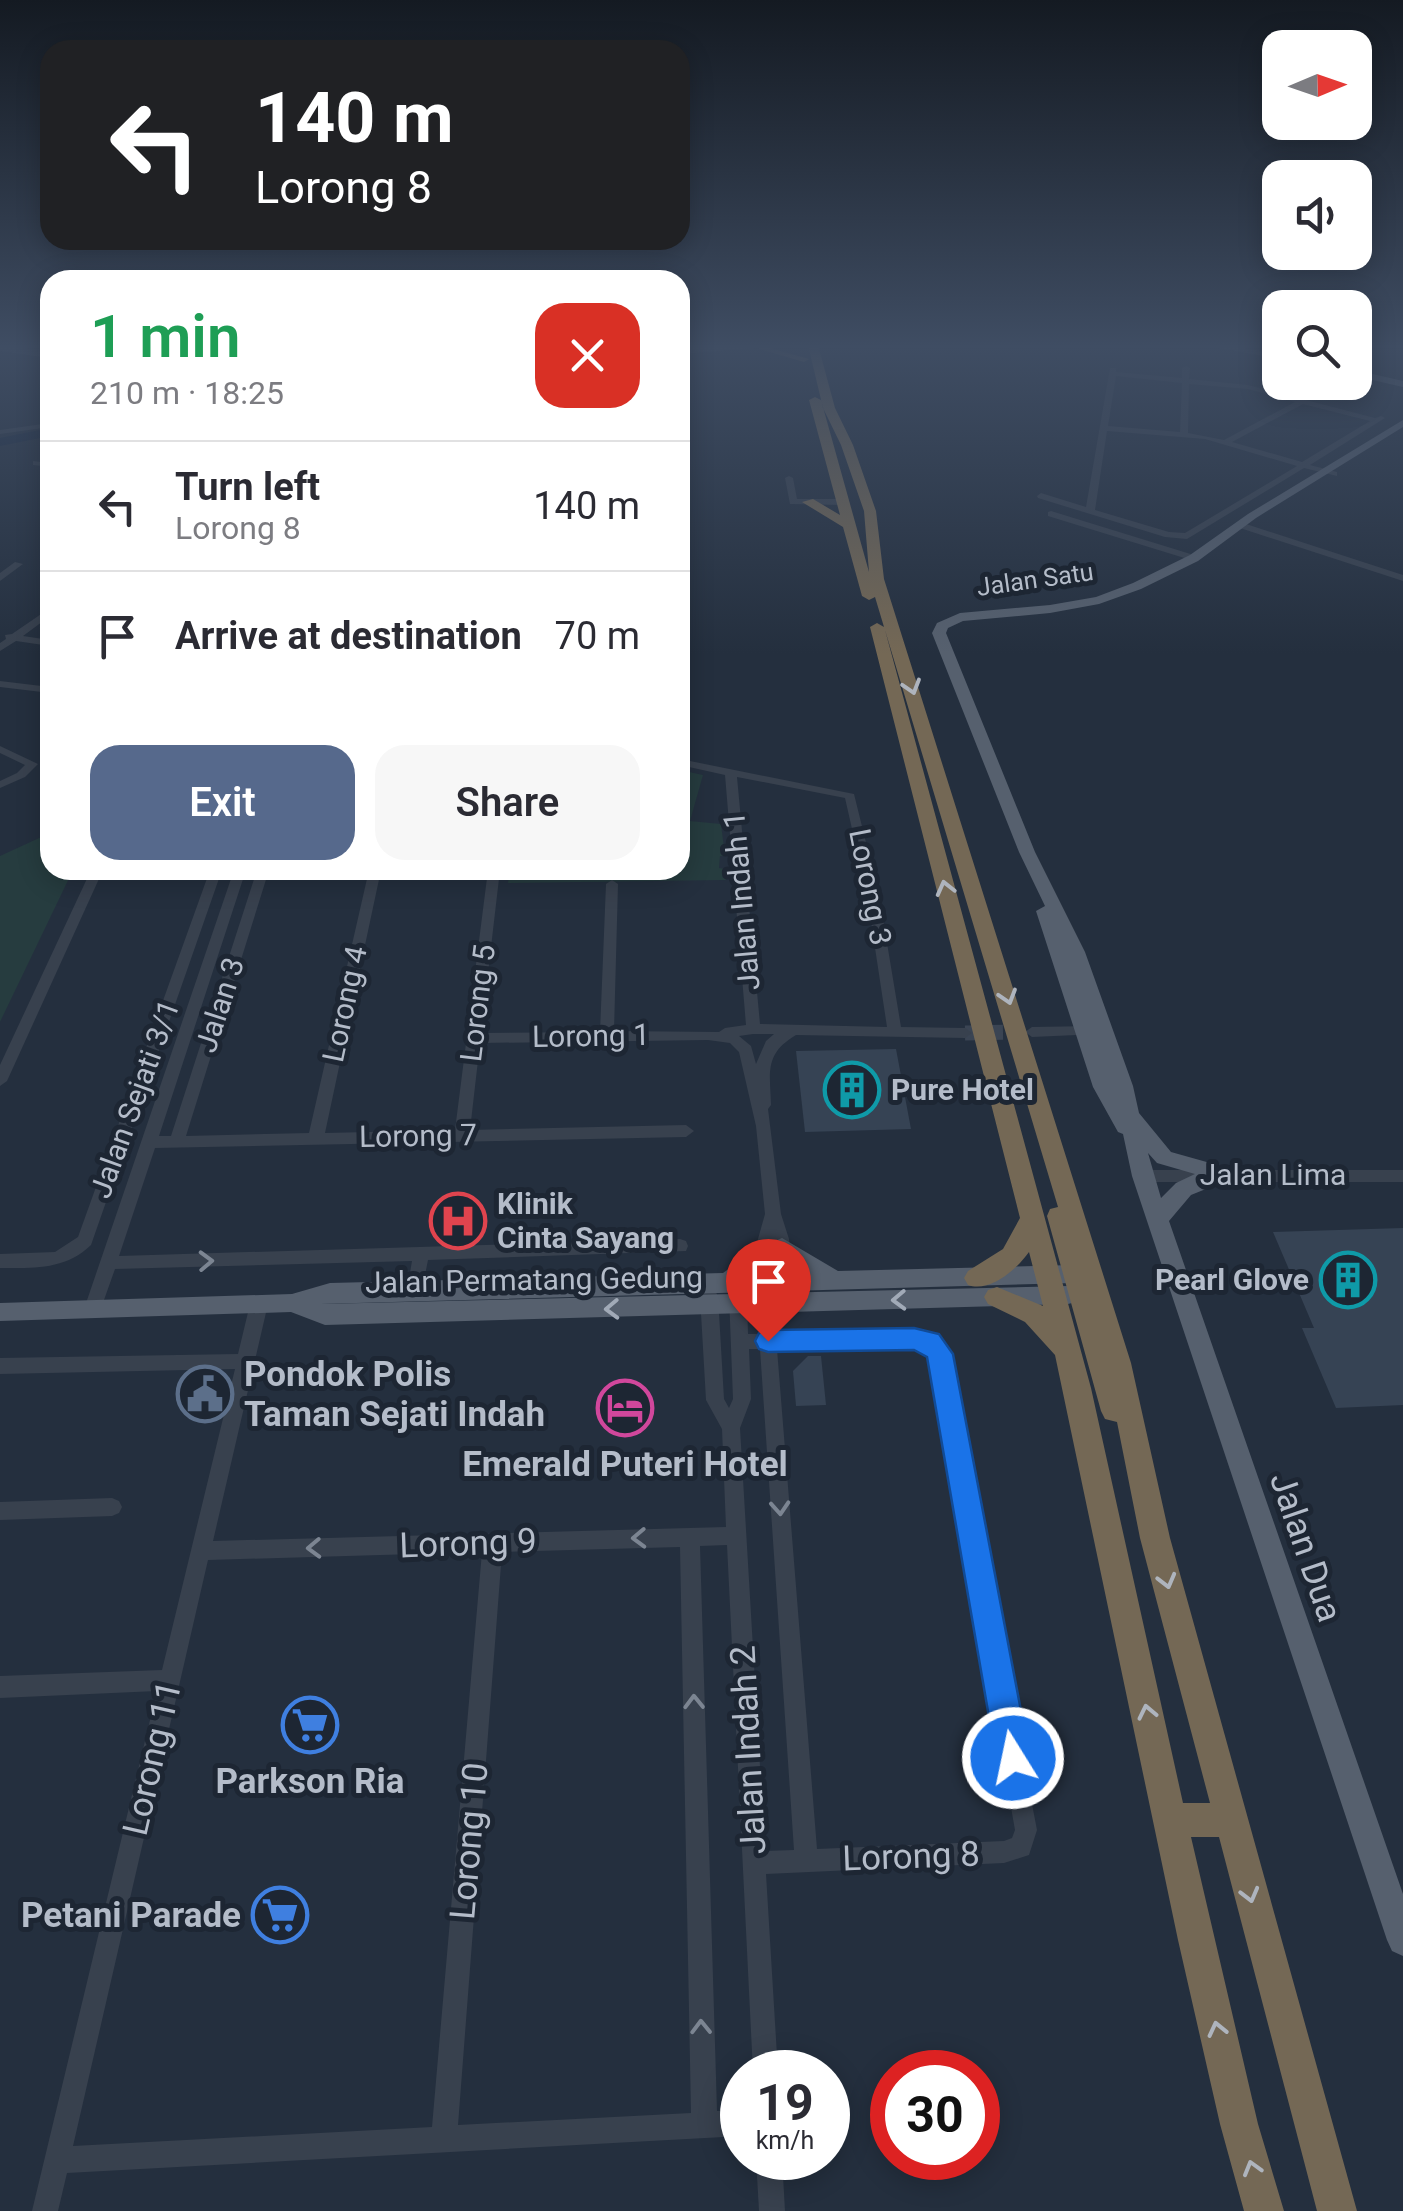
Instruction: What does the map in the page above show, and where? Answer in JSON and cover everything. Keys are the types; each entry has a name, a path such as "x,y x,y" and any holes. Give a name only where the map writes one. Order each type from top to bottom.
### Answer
{"highway":[{"path":"832,448 839,492 1031,1220 1062,1284 1156,1538"},
{"path":"808,502 839,492 849,498 851,490 844,464 847,448"},
{"path":"849,448 870,511 877,579"},
{"path":"839,492 856,510 1034,1081 1126,1396 1156,1538 1336,2211"},
{"path":"808,502 848,525"},
{"path":"1034,1081 1032,1116 1062,1284 1069,1357 1239,2124 1264,2211"},
{"path":"976,1278 1014,1258 1023,1247 1031,1220"},
{"path":"997,1297 1034,1314 1069,1357"},
{"path":"1170,1820 1230,1820"}],"main road":[{"name":"Jalan Satu","path":"1143,1176 1128,1114 940,642 942,626 960,617 1100,600 1137,586 1194,558 1243,526 1261,520 1366,448"},
{"name":"Jalan Satu","path":"1329,473 1374,448"},
{"name":"Jalan Satu","path":"1092,1027 1103,1086 1133,1142"},
{"path":"1128,1114 1164,1158 1220,1174"},
{"path":"1158,1220 1175,1193 1220,1174"},
{"name":"Jalan Dua","path":"1143,1176 1403,1940"},
{"path":"724,1292 775,1250 836,1281"},
{"name":"Jalan Permatang Gedung","path":"778,1293 836,1281 976,1278 1062,1284"},
{"name":"Jalan Permatang Gedung","path":"0,1312 292,1303 330,1292 997,1297 1062,1284"},
{"name":"Jalan Permatang Gedung","path":"292,1303 325,1315 724,1292"}],"street":[{"path":"1078,522 1090,511 1101,448"},
{"path":"1246,448 1329,473"},
{"path":"1041,496 1168,535 1187,536 1333,448"},
{"path":"36,462 40,463"},
{"path":"788,478 793,502 808,502"},
{"path":"1051,514 1194,558"},
{"path":"1243,526 1403,578"},
{"path":"1,576 18,564"},
{"path":"0,648 40,618"},
{"path":"0,635 40,642"},
{"path":"0,684 40,689"},
{"path":"0,749 32,764 21,775 0,785"},
{"name":"Lorong 3","path":"690,764 850,796 874,895 897,1032"},
{"name":"Jalan Indah 1","path":"731,772 753,1029"},
{"path":"0,1081 92,880"},
{"name":"Jalan Sejati 3/1","path":"0,1261 59,1260 74,1254 84,1240 212,880"},
{"path":"93,1310 237,880"},
{"name":"Jalan 3","path":"177,1141 259,880"},
{"name":"Lorong 4","path":"316,1138 372,880"},
{"name":"Lorong 5","path":"462,1135 493,880"},
{"path":"607,1036 612,884"},
{"path":"1031,1028 1092,1027"},
{"name":"Lorong 1","path":"474,1038 708,1035 753,1029 964,1030"},
{"path":"746,1050 758,1034 798,1030"},
{"path":"778,1293 775,1250 766,1239 773,1214 764,1126 763,1053 776,1038 798,1030"},
{"path":"708,1035 734,1038 746,1050 764,1126"},
{"name":"Lorong 7","path":"149,1142 686,1130"},
{"name":"Jalan Lima","path":"1143,1176 1403,1176"},
{"path":"108,1263 680,1246"},
{"path":"415,1290 421,1255"},
{"name":"Jalan Indah 2","path":"724,1292 740,1342 742,1399 731,1428 764,2050"},
{"name":"Jalan Indah 2","path":"724,1292 715,1400 731,1428"},
{"name":"Lorong 11","path":"45,2211 259,1304"},
{"name":"Lorong 8","path":"740,1342 914,1339 930,1342 940,1354 1026,1830 1021,1846 1004,1852 754,1862"},
{"path":"768,1341 806,1860"},
{"path":"0,1366 245,1362"},
{"path":"0,1510 112,1507"},
{"name":"Lorong 9","path":"200,1551 736,1536"},
{"path":"690,1537 704,2124"},
{"name":"Lorong 10","path":"444,2139 493,1542"},
{"path":"0,1687 170,1680"},
{"path":"57,2160 720,2124"},
{"path":"770,2180 772,2211"}],"green space":[{"path":"690,772 703,775 690,821"},
{"path":"690,821 721,824 725,856 720,856 719,868 726,869 726,880 508,883 690,880"},
{"path":"40,838 40,880 68,880 0,1022 0,856"}],"building":[{"name":"Pure Hotel","path":"896,1049 911,1129 805,1132 796,1051"},
{"name":"Pearl Glove","path":"1403,1228 1403,1405 1336,1408 1302,1328 1314,1328 1273,1232"},
{"path":"808,1356 821,1356 826,1405 796,1406 793,1371"}],"tunnel":[{"path":"965,1033 1023,1032"}],"place":[{"name":"Pure Hotel","path":"852,1090"},
{"name":"Klinik Cinta Sayang","path":"458,1221"},
{"name":"Pearl Glove","path":"1348,1280"},
{"name":"Pondok Polis Taman Sejati Indah","path":"205,1394"},
{"name":"Emerald Puteri Hotel","path":"625,1408"},
{"name":"Parkson Ria","path":"310,1725"},
{"name":"Petani Parade","path":"280,1915"}],"route":[{"path":"768,1341 914,1339 930,1342 940,1354 1013,1758"}]}
